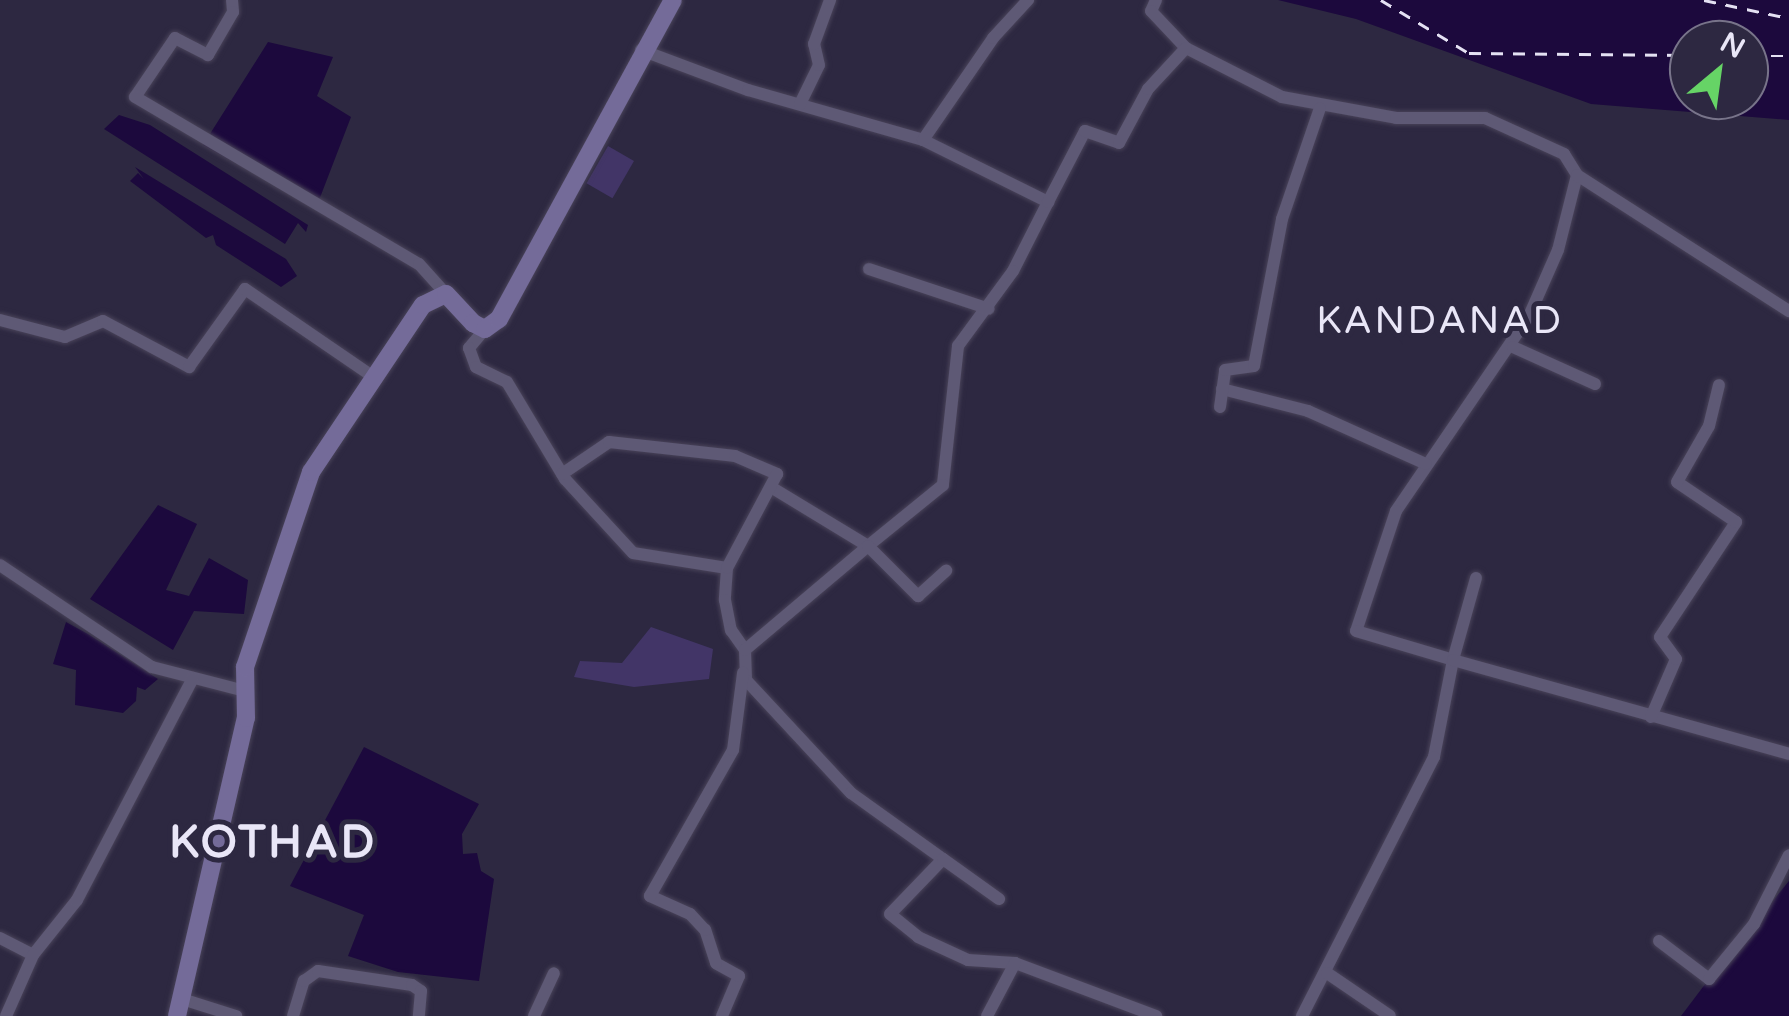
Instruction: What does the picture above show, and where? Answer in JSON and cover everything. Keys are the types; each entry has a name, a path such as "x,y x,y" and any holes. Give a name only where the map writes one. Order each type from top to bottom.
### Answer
{"main road":[{"path":"180,1007 246,718 245,667 311,472 423,305 446,294 484,328 499,319 641,50 672,0"}],"street":[{"path":"232,0 233,12 208,56 175,38 135,97 420,264 446,294"},
{"path":"800,104 819,65 814,44 830,0"},
{"path":"924,140 993,38 1028,0"},
{"path":"1156,0 1151,11 1186,48 1282,97 1320,108 1444,122 1486,118 1564,154 1576,175 1789,311"},
{"path":"745,650 943,485 958,346 989,309 1085,131 1119,143 1148,89 1186,48"},
{"path":"641,50 800,104 924,140 1048,202"},
{"path":"1220,407 1225,370 1254,366 1282,219 1320,108"},
{"path":"1576,175 1558,250 1512,347 1396,511 1356,630 1789,754"},
{"path":"870,269 989,309"},
{"path":"0,320 65,337 103,321 189,367 245,288 372,376"},
{"path":"484,328 469,348 476,366 507,382 562,474 633,554 726,568"},
{"path":"1512,347 1595,384"},
{"path":"1650,717 1676,660 1660,636 1736,522 1676,482 1709,426 1719,386"},
{"path":"1222,389 1308,412 1426,464"},
{"path":"562,474 609,442 736,456 778,474 726,568 731,630 745,650 733,750 650,896 690,914 705,930 716,963 739,976 722,1016"},
{"path":"770,487 868,546 918,596 946,571"},
{"path":"0,565 152,668 244,691"},
{"path":"1302,1016 1434,757 1453,660 1476,578"},
{"path":"743,673 793,737 832,768 850,793 1000,898"},
{"path":"6,1016 33,955 110,846 132,786 193,678"},
{"path":"1659,941 1709,980 1754,924 1789,854"},
{"path":"943,859 890,914 918,937 968,960 1015,963 1156,1016"},
{"path":"0,938 33,955"},
{"path":"986,1016 1015,963"},
{"path":"293,1016 304,981 318,970 412,985 421,991 419,1016"},
{"path":"534,1016 554,972"},
{"path":"1326,973 1390,1016"},
{"path":"180,1007 236,1016"}],"shaded area":[{"path":"1278,0 1789,0 1789,120 1769,118 1769,20 1669,20 1669,110 1591,104 1356,19"},
{"path":"268,42 333,57 317,96 351,117 316,208 203,145"},
{"path":"119,115 150,125 308,225 306,232 298,223 285,244 104,129"},
{"path":"608,146 634,161 612,198 586,183"},
{"path":"135,167 286,259 297,276 281,287 216,245 213,235 206,238 130,181 138,173 144,179"},
{"path":"158,505 197,524 166,590 189,596 209,558 248,580 244,614 194,611 173,650 90,599"},
{"path":"66,622 158,679 145,690 137,687 136,701 123,713 75,705 76,670 53,664"},
{"path":"651,627 713,649 709,679 634,687 574,677 580,661 622,663"},
{"path":"364,747 479,804 462,834 463,854 477,853 481,871 494,879 479,981 398,972 348,956 364,915 290,886"},
{"path":"1789,881 1789,1016 1681,1016 1709,979"}],"ferry route":[{"path":"1381,0 1469,53 1669,55"},
{"path":"1704,0 1789,18"},
{"path":"1769,56 1789,56"}],"district":[{"name":"KANDANAD","path":"1440,322"},
{"name":"KOTHAD","path":"273,844"}]}
